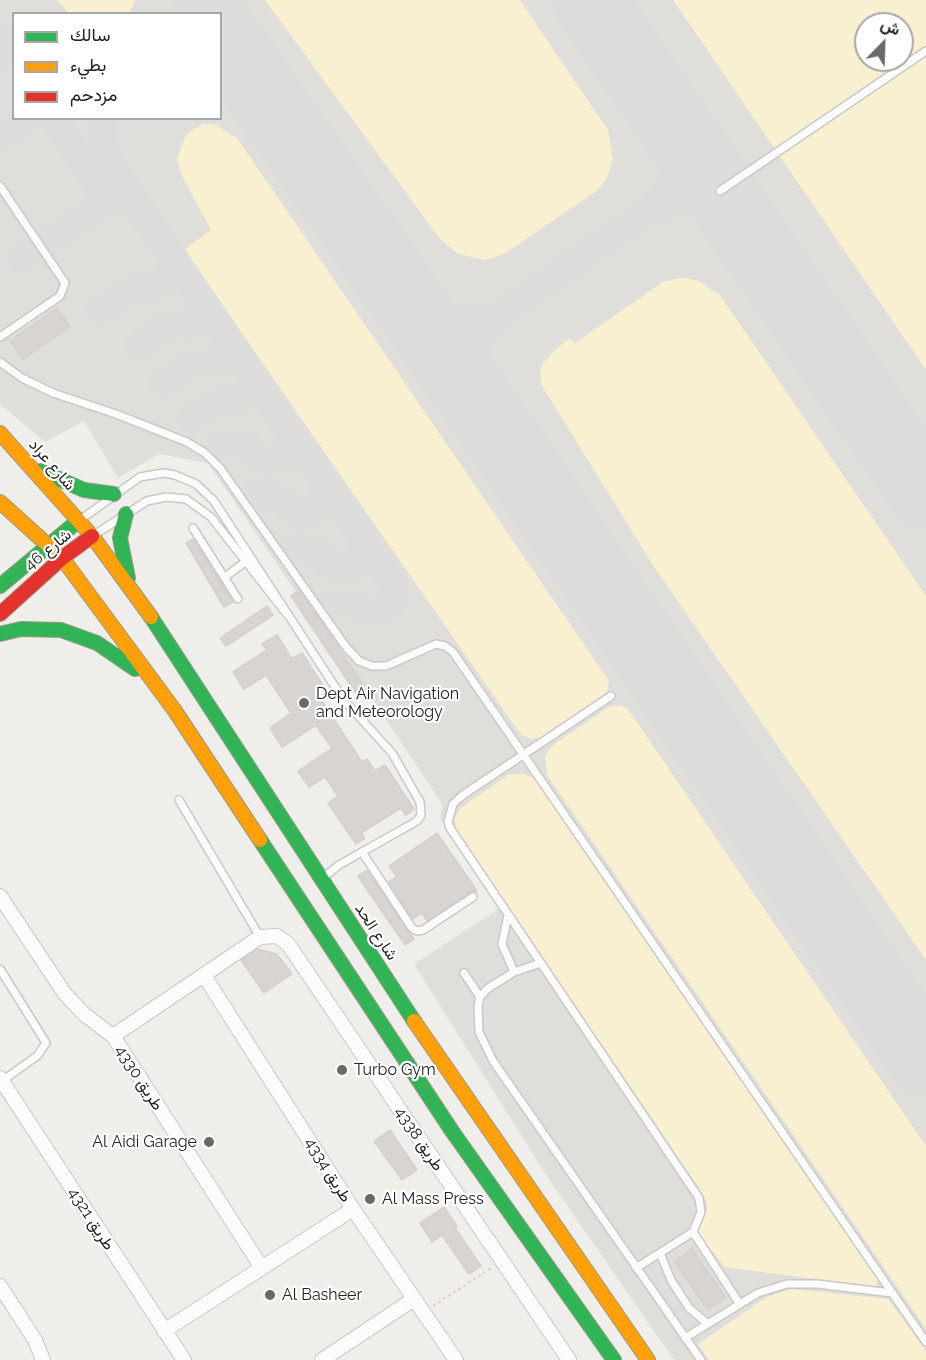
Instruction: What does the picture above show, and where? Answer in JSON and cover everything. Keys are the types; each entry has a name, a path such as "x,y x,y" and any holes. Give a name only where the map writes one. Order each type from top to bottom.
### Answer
{"main road":[{"name":"شارع عراد","path":"0,433 34,468 78,521"},
{"path":"34,468 84,490 114,494"},
{"path":"0,502 62,558 175,711 452,1131 614,1360"},
{"path":"126,514 121,530 121,546 132,590"},
{"name":"شارع الحد","path":"78,521 132,590 450,1076 648,1360"},
{"name":"شارع 46","path":"0,586 78,521"},
{"name":"شارع 46","path":"0,614 62,558 92,536"},
{"path":"0,634 21,629 61,630 97,643 130,663 175,711"}],"street":[{"path":"0,896 65,994 85,1015 112,1036"},
{"name":"طريق 4338","path":"260,937 277,936 288,944 569,1360"},
{"name":"طريق 4330","path":"260,937 205,977 112,1036 262,1268"},
{"name":"طريق 4334","path":"205,977 353,1209 456,1360"},
{"name":"طريق 4321","path":"3,1086 184,1360"},
{"path":"164,1331 353,1209"},
{"path":"0,1286 34,1340 43,1360"},
{"path":"321,1360 414,1299"}],"lane":[{"path":"720,191 926,51"},
{"path":"0,186 65,283 60,296 0,337"},
{"path":"0,362 22,378 53,393 158,430 205,453 220,468 346,647 359,661 372,666 386,666 431,645 446,646 453,652 926,1341"},
{"path":"78,521 140,477 152,474 175,474 196,484 205,491 230,526 343,699 392,753 422,808 417,821 362,852 322,879"},
{"path":"92,536 147,501 177,497 204,509 279,607 290,616"},
{"path":"222,532 230,526"},
{"path":"193,528 238,599"},
{"path":"238,553 245,548"},
{"path":"225,577 245,562"},
{"path":"612,696 462,795 453,804 448,816 450,828 691,1184 700,1205 699,1219 693,1232 636,1268"},
{"path":"179,800 260,937"},
{"path":"362,852 412,928 417,931 423,930 474,897"},
{"path":"508,915 502,944 514,972"},
{"path":"541,963 514,972 494,983 480,997 477,1015 479,1032 493,1061 700,1360"},
{"path":"0,969 46,1043 37,1056 3,1086"},
{"path":"464,973 480,997"},
{"path":"693,1232 740,1303"},
{"path":"660,1252 671,1280 689,1308 708,1324"},
{"path":"686,1338 740,1303 769,1289 799,1283 892,1293"}],"path":[{"path":"424,1316 431,1308 501,1262"}],"shaded area":[{"path":"0,0 926,0 926,1360 674,1360 546,1175 414,964 499,909 440,819 442,804 300,590 296,592 208,463 159,454 118,478 84,421 45,442 0,404"}],"sand":[{"path":"57,0 135,0 130,12 68,12"},
{"path":"265,0 520,0 608,130 613,159 606,180 599,189 506,253 485,260 458,254 440,239"},
{"path":"673,0 926,0 926,46 914,54 914,12 854,12 854,72 888,72 775,149"},
{"path":"926,55 926,370 779,155 901,72 914,72 914,63"},
{"path":"203,124 214,124 237,138 609,681 607,692 540,738 532,739 521,735 184,250 211,230 182,176 177,158 186,135"},
{"path":"680,278 697,280 720,295 926,596 926,960 654,567 542,386 540,370 543,363 557,348 570,338 575,343 663,282"},
{"path":"619,705 628,709 926,1146 926,1329 547,775 545,755 553,745 609,707"},
{"path":"523,774 534,778 877,1279 876,1287 724,1267 698,1232 707,1211 707,1203 699,1188 456,829 455,817 462,807 508,775"},
{"path":"792,1289 888,1299 926,1351 926,1360 709,1360 698,1344 767,1297"}],"building":[{"path":"57,308 70,327 23,359 10,341"},
{"path":"193,539 233,602 224,607 186,543"},
{"path":"299,590 367,690 358,696 291,596"},
{"path":"267,606 273,615 226,646 220,638"},
{"path":"277,635 292,659 302,653 324,687 316,692 362,762 367,759 375,771 385,765 414,809 406,815 401,808 361,833 365,838 356,844 328,803 338,796 325,777 309,787 298,771 332,748 316,725 282,747 270,728 291,713 266,675 244,689 233,672 267,650 262,644"},
{"path":"437,833 477,891 470,892 427,921 422,913 413,919 389,882 397,877 389,866"},
{"path":"367,870 414,939 405,945 358,876"},
{"path":"258,949 277,954 292,974 264,993 241,960"},
{"path":"390,1130 417,1170 402,1180 374,1141"},
{"path":"444,1207 457,1226 455,1228 481,1266 469,1274 442,1235 432,1242 420,1223"},
{"path":"692,1249 726,1298 708,1310 674,1261"}],"taxiway":[{"path":"187,12 188,0"},
{"path":"0,41 12,57"},
{"path":"222,59 247,72"},
{"path":"0,138 25,120"},
{"path":"54,120 110,203"},
{"path":"103,120 103,146 107,161 394,584 393,602 382,613 366,613 353,604 330,603"},
{"path":"406,302 430,317 447,323 478,322 495,317 651,210 667,191 675,174 678,155 676,127"},
{"path":"22,259 108,200"},
{"path":"651,210 685,202 738,218"},
{"path":"101,310 138,286 147,288 163,283 172,270 174,260"},
{"path":"140,345 170,324 185,326 193,323 198,319 203,303"},
{"path":"478,403 471,375 473,355 482,333 495,317"},
{"path":"164,383 194,363 211,364 218,361 223,357 228,340"},
{"path":"192,418 221,400 236,400 244,396 253,385 254,377"},
{"path":"221,443 247,446 252,454 268,462 284,456 292,440 291,432"},
{"path":"257,494 283,500 289,508 303,515 314,513 323,505 327,485"},
{"path":"295,547 319,551 327,564 341,568 350,567 359,559 364,540"}],"runway":[{"path":"589,0 926,494"},
{"path":"222,35 478,403 926,1061"}],"traffic: fast":[{"path":"41,471 84,490 114,494"},
{"path":"126,514 120,538 128,578"},
{"path":"0,586 78,521"},
{"path":"151,617 414,1021"},
{"path":"0,634 21,629 61,630 97,643 135,669"},
{"path":"260,840 452,1131 614,1360"}],"traffic: slow":[{"path":"0,433 92,536 151,617"},
{"path":"0,502 62,558 175,711 260,840"},
{"path":"414,1021 648,1360"}],"traffic: jam":[{"path":"0,614 62,558 92,536"}],"place":[{"name":"Dept Air Navigation and Meteorology","path":"304,703"},
{"name":"Turbo Gym","path":"342,1070"},
{"name":"Al Aidi Garage","path":"209,1142"},
{"name":"Al Mass Press","path":"370,1199"},
{"name":"Al Basheer","path":"270,1295"}]}
